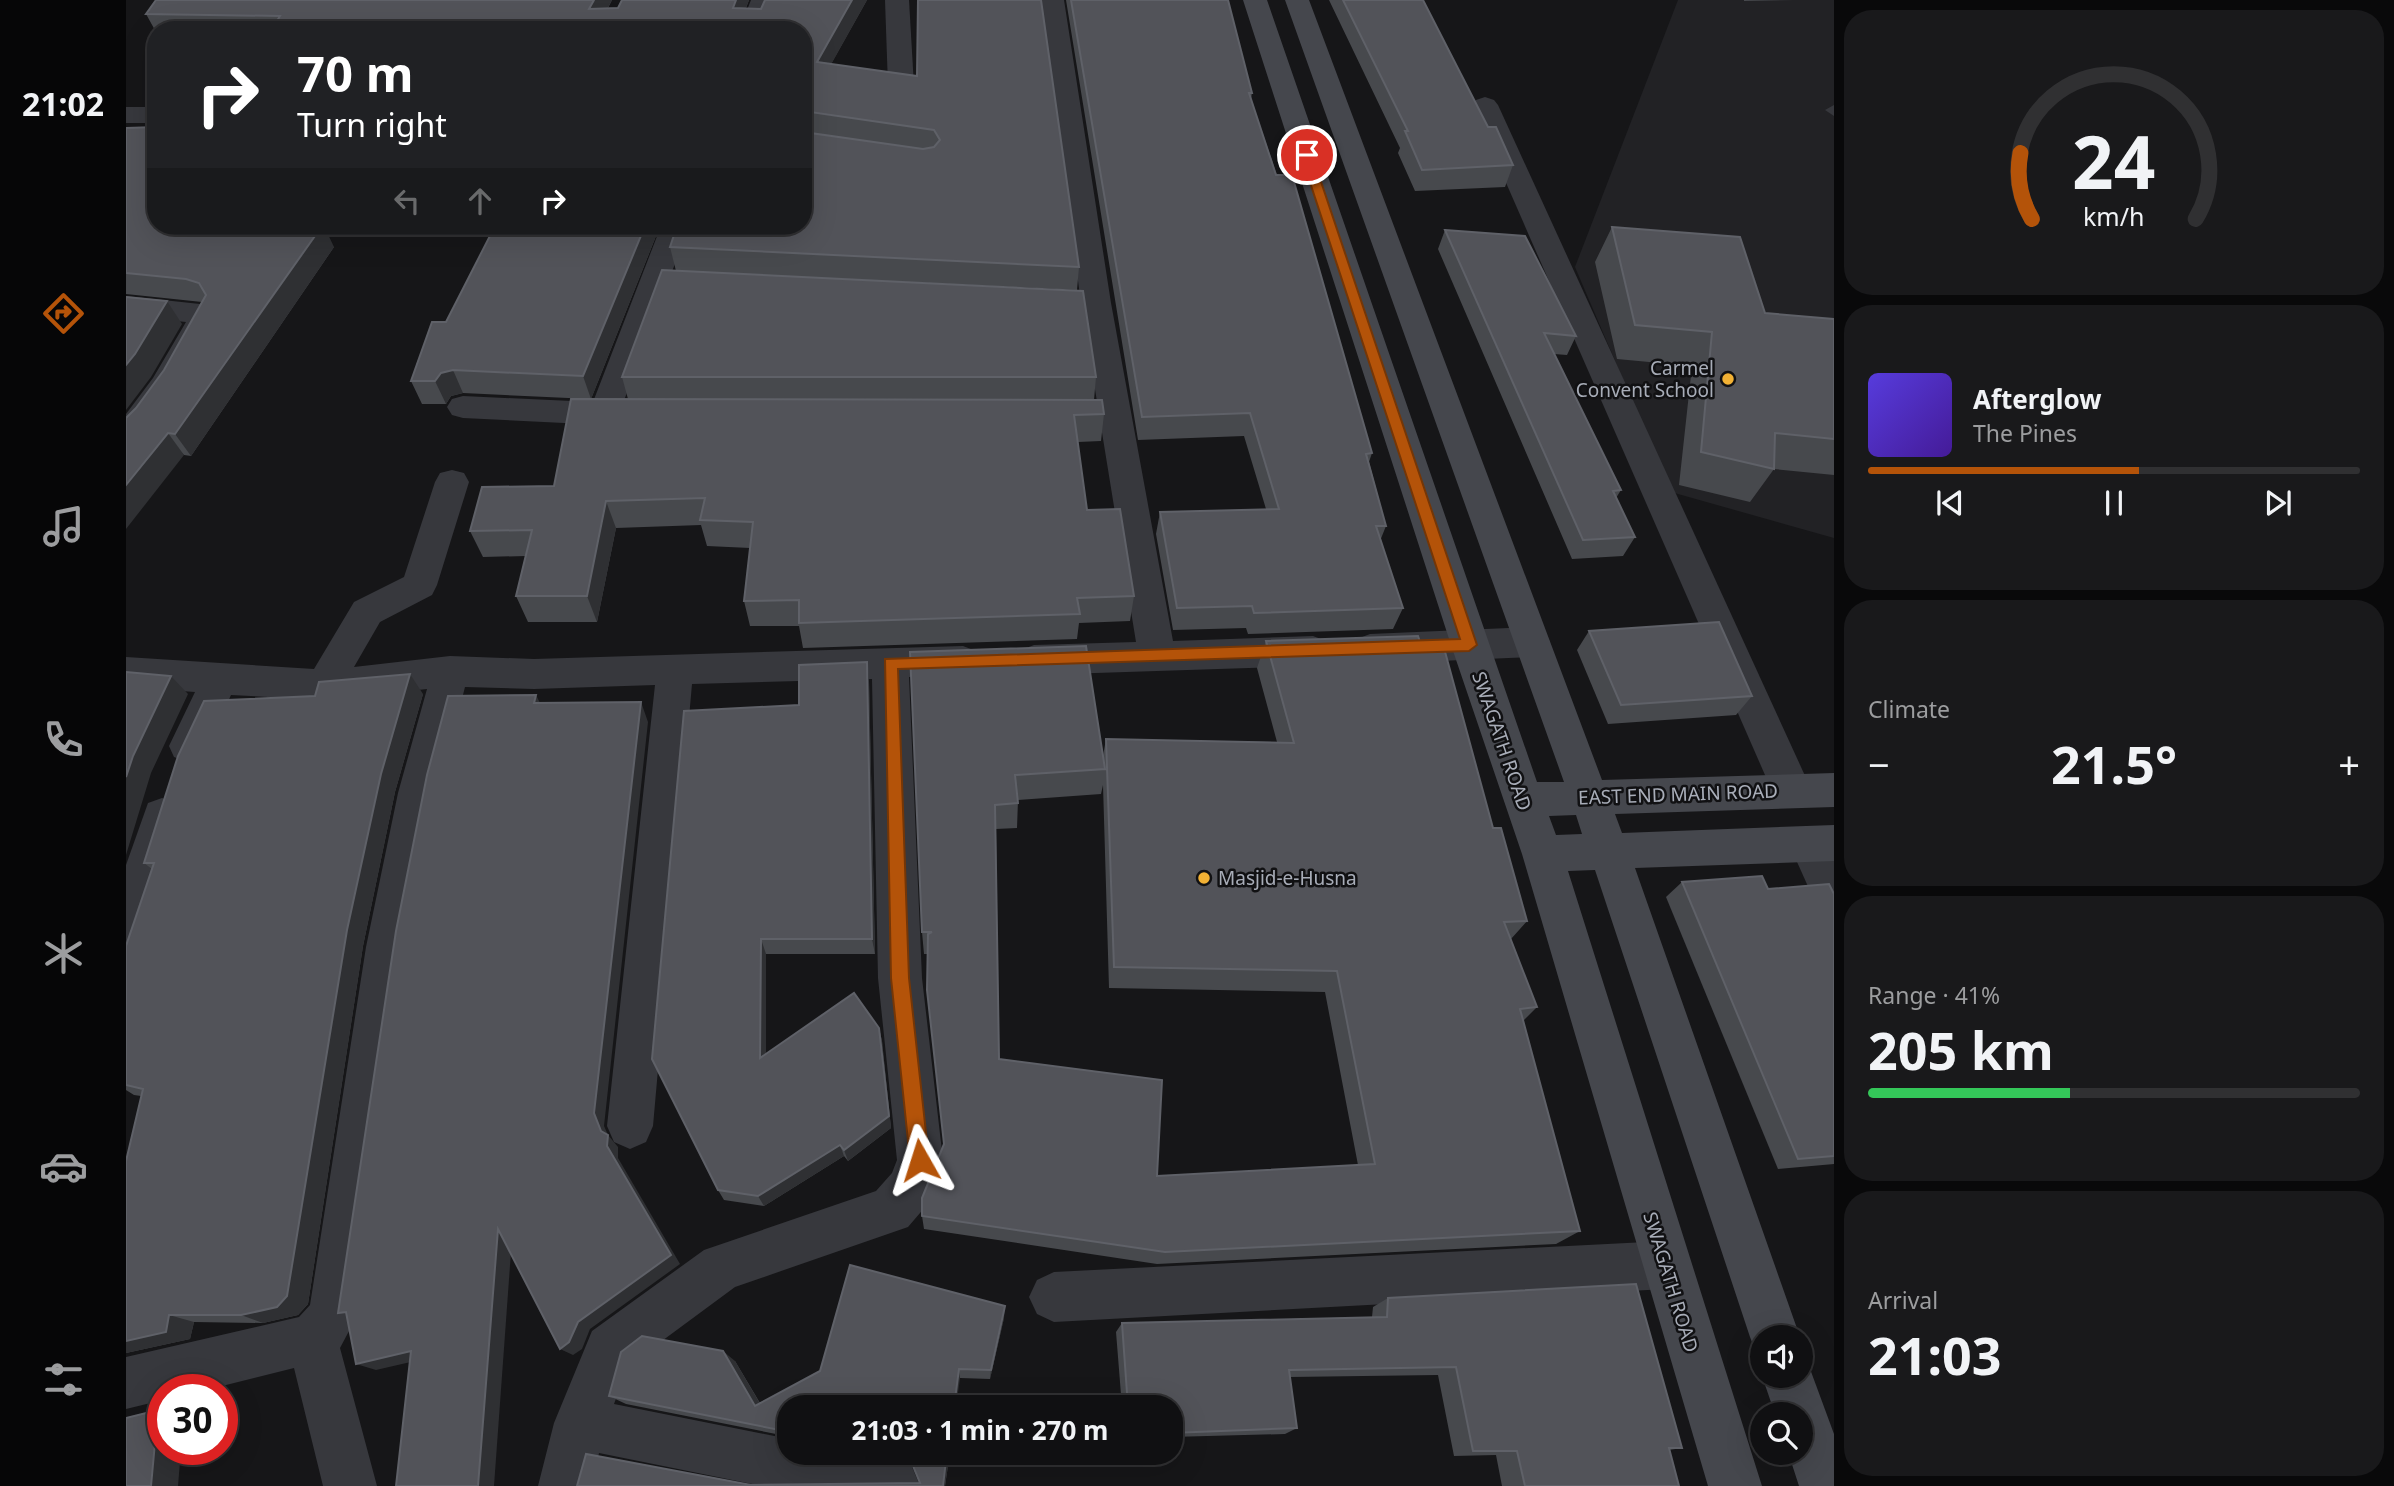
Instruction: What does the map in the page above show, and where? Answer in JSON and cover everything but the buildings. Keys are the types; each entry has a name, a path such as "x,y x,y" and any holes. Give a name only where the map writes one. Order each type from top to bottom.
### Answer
{"main road":[{"name":"SWAGATH ROAD","path":"1255,0 1469,645 1542,854 1735,1486"},
{"path":"1297,0 1609,852 1771,1325"},
{"name":"EAST END MAIN ROAD","path":"1523,800 1834,790"},
{"path":"1542,854 1821,844"},
{"path":"1792,1388 1826,1486"}],"street":[{"path":"755,21 764,0"},
{"path":"897,0 901,86"},
{"path":"1052,0 1082,302 1103,414 1157,656"},
{"path":"1485,105 1792,791"},
{"path":"126,115 147,115"},
{"path":"463,407 619,414 666,282 674,235"},
{"path":"126,306 200,314 203,319 165,385 126,437"},
{"path":"324,685 367,612 419,585 452,482"},
{"path":"126,672 324,685 450,671 534,674 1532,642"},
{"path":"565,1486 580,1423 610,1349 721,1267 891,1210 909,1189 920,1160 900,978 890,664"},
{"path":"630,1126 675,669"},
{"path":"126,1383 312,1339 333,1314 387,947 418,793 450,671"},
{"path":"126,931 172,781 220,679"},
{"path":"1821,844 1834,898"},
{"path":"1054,1297 1666,1265"},
{"path":"312,1339 350,1486"},
{"path":"580,1423 893,1486"}],"shaded area":[{"name":"Carmel Convent School","path":"1678,0 1834,0 1834,538 1671,492 1575,267"}],"place":[{"name":"Carmel Convent School","path":"1728,379"},
{"name":"Masjid-e-Husna","path":"1204,878"}],"route":[{"path":"920,1160 900,978 890,664 1469,645 1307,155"}]}
